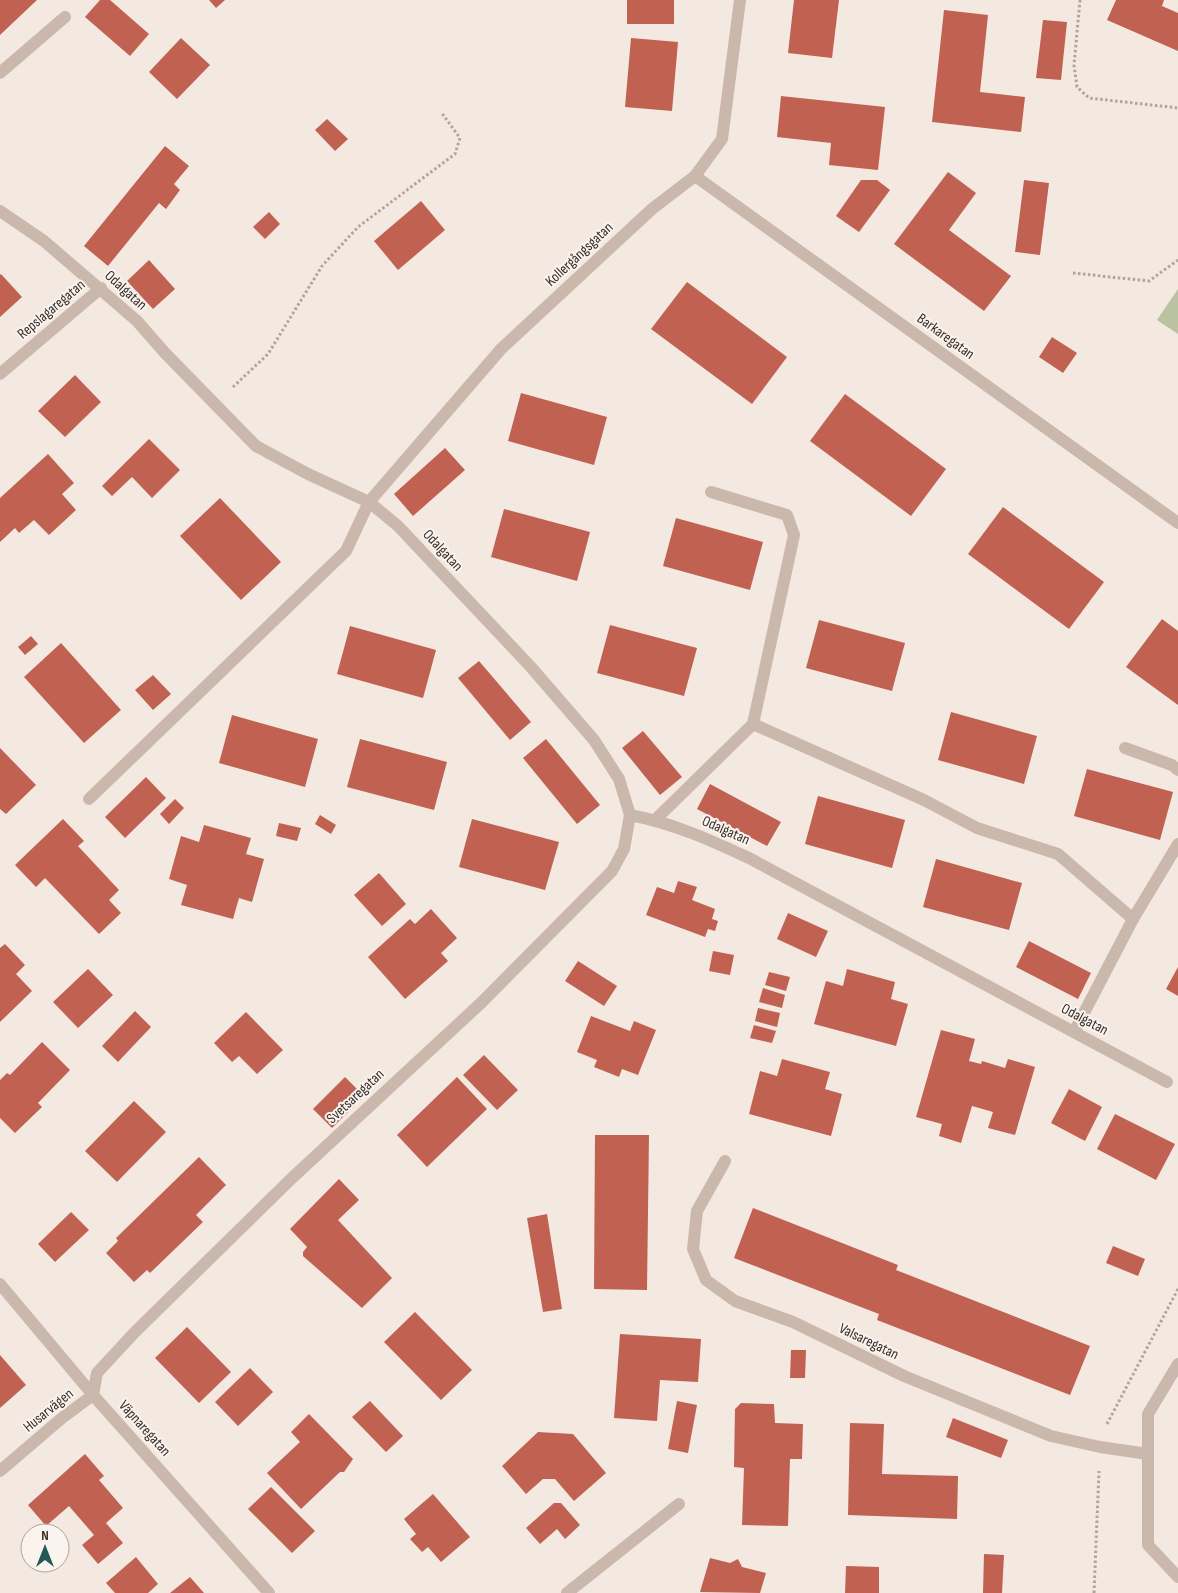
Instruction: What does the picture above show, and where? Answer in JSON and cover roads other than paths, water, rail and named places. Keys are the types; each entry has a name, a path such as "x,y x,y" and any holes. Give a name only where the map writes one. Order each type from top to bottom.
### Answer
{"street":[{"name":"Kollergångsgatan","path":"369,502 501,349 652,209 695,176 722,138 740,0"},
{"path":"0,73 65,17"},
{"name":"Barkaregatan","path":"695,176 1178,523"},
{"name":"Odalgatan","path":"0,211 44,241 137,321 212,402 256,446 308,474 369,502 404,533 530,666 594,740 619,779 630,815 655,820 698,834 749,858 1167,1082"},
{"name":"Repslagaregatan","path":"0,374 100,288"},
{"path":"655,820 753,724 794,535 787,515 711,492"},
{"path":"89,799 346,551 369,502"},
{"path":"753,724 924,800 977,828 1058,854 1133,919"},
{"path":"1125,748 1172,765 1178,770"},
{"name":"Svetsaregatan","path":"93,1395 97,1373 134,1333 292,1178 481,1003 612,871 624,849 630,815"},
{"path":"1074,1032 1133,919 1178,844"},
{"name":"Valsaregatan","path":"725,1161 697,1211 693,1249 706,1280 735,1301 793,1322 904,1376 1051,1436 1100,1447 1148,1454"},
{"name":"Väpnaregatan","path":"0,1284 93,1395 268,1593"},
{"path":"1178,1364 1148,1414 1148,1545 1178,1577"},
{"name":"Husarvägen","path":"0,1471 62,1418 93,1395"},
{"path":"567,1593 679,1504"}]}
